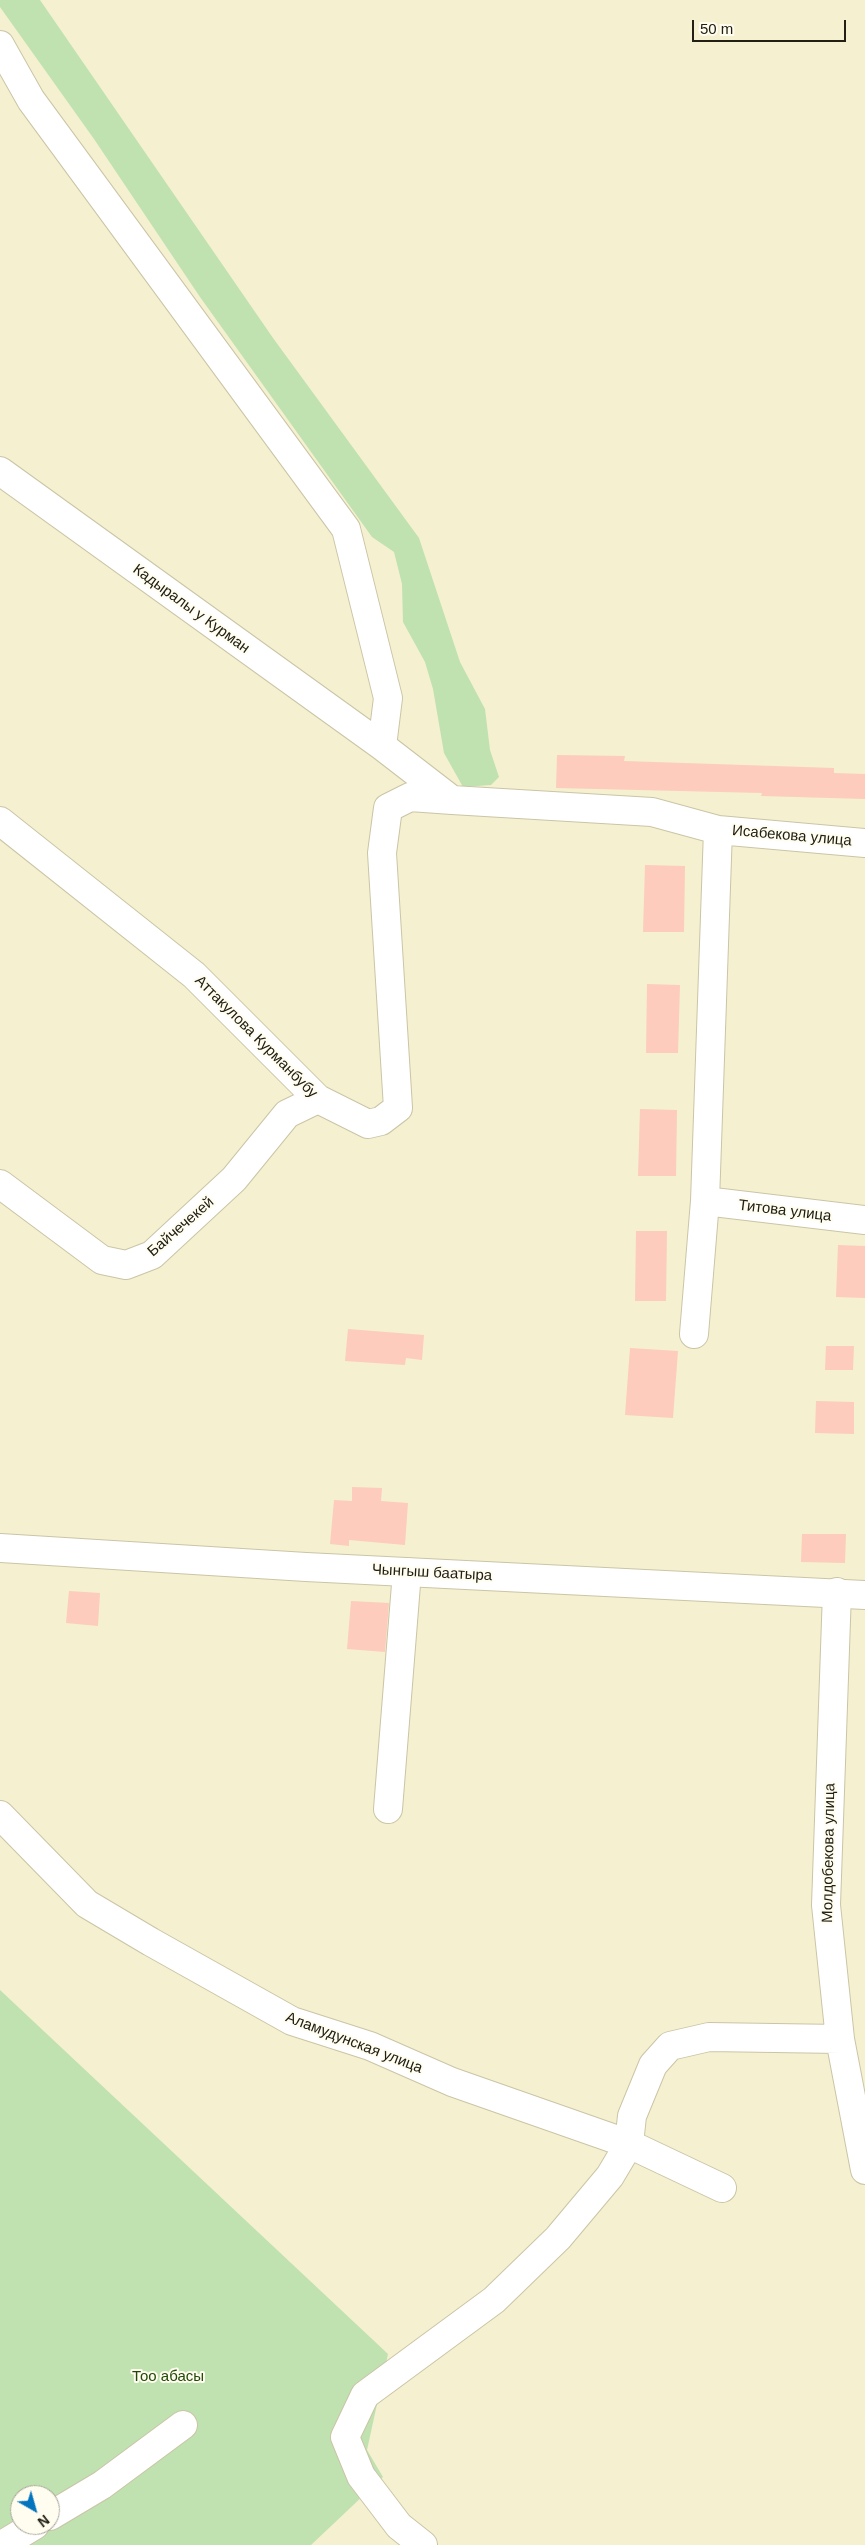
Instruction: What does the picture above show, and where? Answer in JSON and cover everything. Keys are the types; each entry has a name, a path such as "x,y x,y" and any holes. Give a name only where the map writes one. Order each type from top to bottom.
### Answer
{"street":[{"path":"0,45 30,100 346,530 388,698 382,746"},
{"path":"0,78 30,100"},
{"name":"Кадыралы у Курман","path":"0,471 382,746 452,800"},
{"name":"Аттакулова Курманбубу","path":"0,821 194,975 318,1099 368,1124 380,1120 398,1108 382,853 388,808 410,797 452,800"},
{"name":"Исабекова улица","path":"452,800 652,812 718,830 865,843"},
{"path":"694,1334 705,1201 718,830"},
{"name":"Байчечекей","path":"0,1184 102,1260 126,1265 152,1255 234,1179 287,1114 318,1099"},
{"name":"Титова улица","path":"705,1201 865,1220"},
{"name":"Чынгыш баатыра","path":"0,1548 407,1572 837,1592 865,1595"},
{"path":"388,1809 407,1572"},
{"name":"Молдобекова улица","path":"837,1592 826,1905 840,2039 865,2170"},
{"name":"Аламудунская улица","path":"0,1815 87,1904 292,2021 370,2046 452,2082 629,2144 722,2188"},
{"path":"423,2545 399,2526 361,2476 345,2437 365,2394 494,2300 564,2231 610,2176 629,2144 632,2116 653,2065 670,2046 709,2037 840,2039"},
{"path":"60,2510 102,2485 183,2425"},
{"path":"0,2542 2,2545 18,2535"}],"green space":[{"path":"0,0 40,0 273,338 419,538 460,662 485,709 490,750 499,777 491,785 463,787 444,753 433,689 425,662 403,622 402,584 394,552 372,537 200,297 94,139 0,7"},
{"name":"Тоо абасы","path":"0,1990 388,2354 367,2450 383,2477 311,2545 0,2545"}],"building":[{"path":"557,755 625,756 624,761 834,768 834,773 865,774 865,799 761,796 762,793 556,788"},
{"path":"645,865 685,866 684,932 643,932"},
{"path":"647,984 680,985 678,1053 646,1053"},
{"path":"640,1109 677,1110 676,1176 638,1176"},
{"path":"636,1231 667,1231 666,1301 635,1301"},
{"path":"838,1245 865,1246 865,1298 836,1297"},
{"path":"348,1329 424,1335 422,1360 406,1358 405,1365 345,1361"},
{"path":"826,1346 854,1346 853,1370 825,1370"},
{"path":"630,1348 678,1351 673,1418 625,1415"},
{"path":"816,1401 854,1402 854,1434 815,1433"},
{"path":"352,1487 382,1488 381,1501 408,1503 405,1545 349,1540 349,1546 330,1544 334,1500 352,1501"},
{"path":"802,1534 846,1534 845,1563 801,1562"},
{"path":"69,1591 100,1593 98,1626 66,1623"},
{"path":"351,1601 389,1603 385,1652 347,1649"}]}
